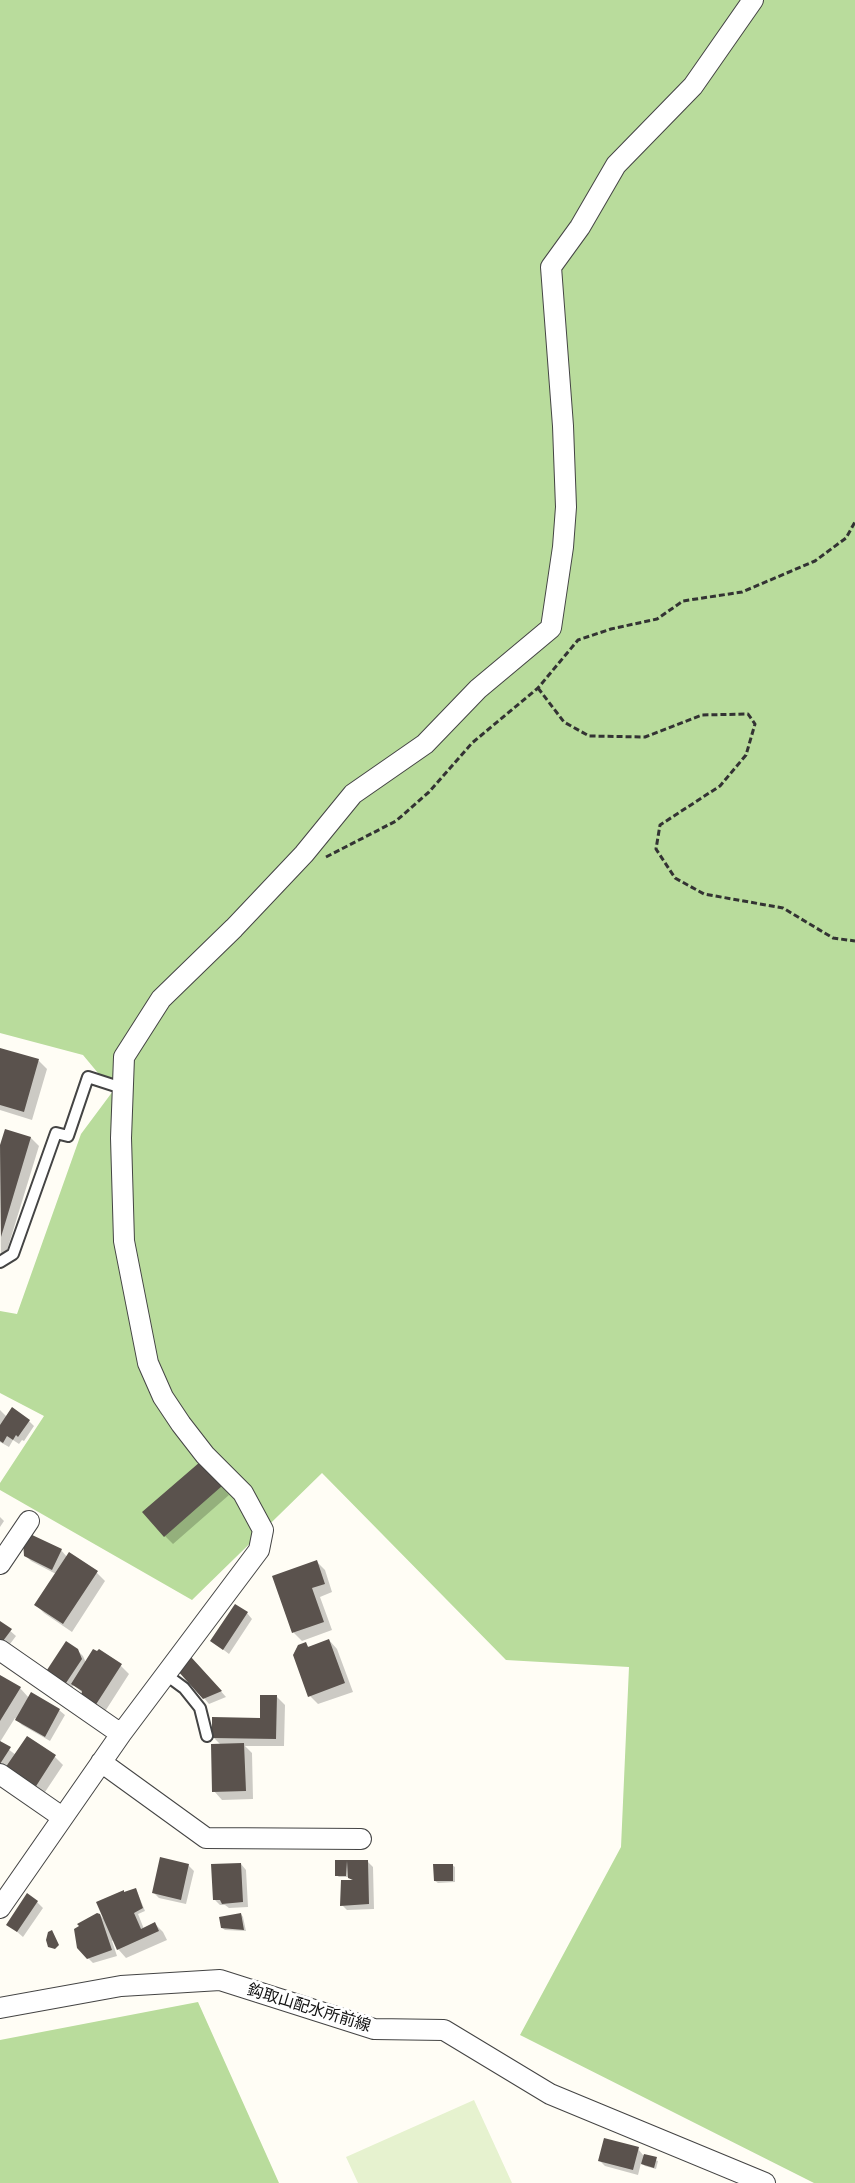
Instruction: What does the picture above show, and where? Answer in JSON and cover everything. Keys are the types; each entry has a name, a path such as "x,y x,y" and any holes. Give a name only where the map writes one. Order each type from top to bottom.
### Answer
{"street":[{"path":"0,1908 121,1734 259,1550 263,1530 243,1493 226,1479 180,1424 163,1397 148,1363 123,1241 121,1138 124,1057 161,999 234,928 289,870 352,794 425,744 478,689 550,628 563,547 566,507 563,426 550,267 579,227 616,165 693,86 753,0"},
{"path":"3,1552 29,1521"},
{"path":"0,1650 121,1734"},
{"path":"101,1762 206,1838 361,1839"},
{"path":"0,1774 62,1817"},
{"name":"鈎取山配水所前線","path":"0,2008 121,1986 220,1980 374,2029 444,2030 550,2094 765,2183"}],"lane":[{"path":"0,1262 13,1254 56,1133 68,1136 88,1077 122,1088"},
{"path":"165,1674 184,1688 200,1708 207,1737"}],"path":[{"path":"324,858 396,821 429,792 472,743 538,688 578,640 611,629 657,619 683,601 742,592 815,561 846,538 855,522"},
{"path":"538,688 564,722 589,736 645,737 702,715 748,714 755,723 746,755 720,786 660,825 656,849 675,878 704,894 783,908 833,938 855,941"}],"green space":[{"path":"0,0 855,0 855,2183 814,2183 520,2035 621,1847 629,1667 506,1660 322,1473 192,1600 0,1490 0,1483 44,1416 0,1393 0,1311 17,1314 81,1134 113,1091 83,1055 0,1033"},
{"path":"198,2002 279,2183 0,2183 0,2040"},
{"path":"474,2100 512,2183 358,2183 346,2157"}],"building":[{"path":"0,1048 39,1059 24,1112 0,1105"},
{"path":"5,1129 31,1137 1,1237 0,1145"},
{"path":"12,1407 30,1420 18,1437 16,1435 13,1440 7,1436 3,1443 0,1441 0,1425"},
{"path":"200,1462 222,1486 164,1537 142,1512"},
{"path":"30,1534 62,1549 52,1570 24,1556 23,1541"},
{"path":"69,1552 98,1571 63,1624 34,1605"},
{"path":"317,1560 325,1584 312,1588 324,1622 292,1633 272,1576"},
{"path":"235,1604 248,1612 223,1650 210,1641"},
{"path":"0,1621 12,1629 0,1645"},
{"path":"329,1639 345,1683 308,1697 293,1655 298,1645 306,1642 308,1647"},
{"path":"66,1641 78,1649 82,1659 64,1686 45,1673"},
{"path":"93,1649 97,1651 99,1649 122,1664 95,1706 81,1697 82,1691 71,1684"},
{"path":"191,1657 222,1691 203,1699 177,1670"},
{"path":"0,1675 21,1687 0,1721"},
{"path":"31,1692 60,1709 45,1737 15,1720"},
{"path":"260,1695 277,1695 276,1739 212,1738 212,1717 260,1718"},
{"path":"27,1736 56,1755 31,1794 1,1774"},
{"path":"0,1741 11,1747 0,1764"},
{"path":"244,1743 246,1791 212,1792 211,1744"},
{"path":"160,1857 189,1864 181,1900 152,1893"},
{"path":"335,1860 368,1860 369,1904 340,1906 341,1880 353,1880 348,1878 347,1861 346,1876 335,1876"},
{"path":"241,1863 243,1902 222,1904 220,1900 213,1900 211,1864"},
{"path":"433,1864 453,1864 453,1881 434,1881"},
{"path":"136,1888 143,1908 134,1913 141,1929 155,1922 159,1931 117,1950 96,1902 124,1890 124,1892"},
{"path":"27,1893 38,1901 17,1932 6,1925"},
{"path":"97,1913 100,1914 112,1950 87,1959 77,1948 74,1929 79,1926 77,1924"},
{"path":"241,1913 244,1930 221,1928 219,1917"},
{"path":"52,1930 59,1945 55,1949 48,1947 46,1940 48,1932"},
{"path":"604,2138 639,2147 633,2170 598,2161"},
{"path":"644,2154 657,2157 654,2168 641,2164"}]}
